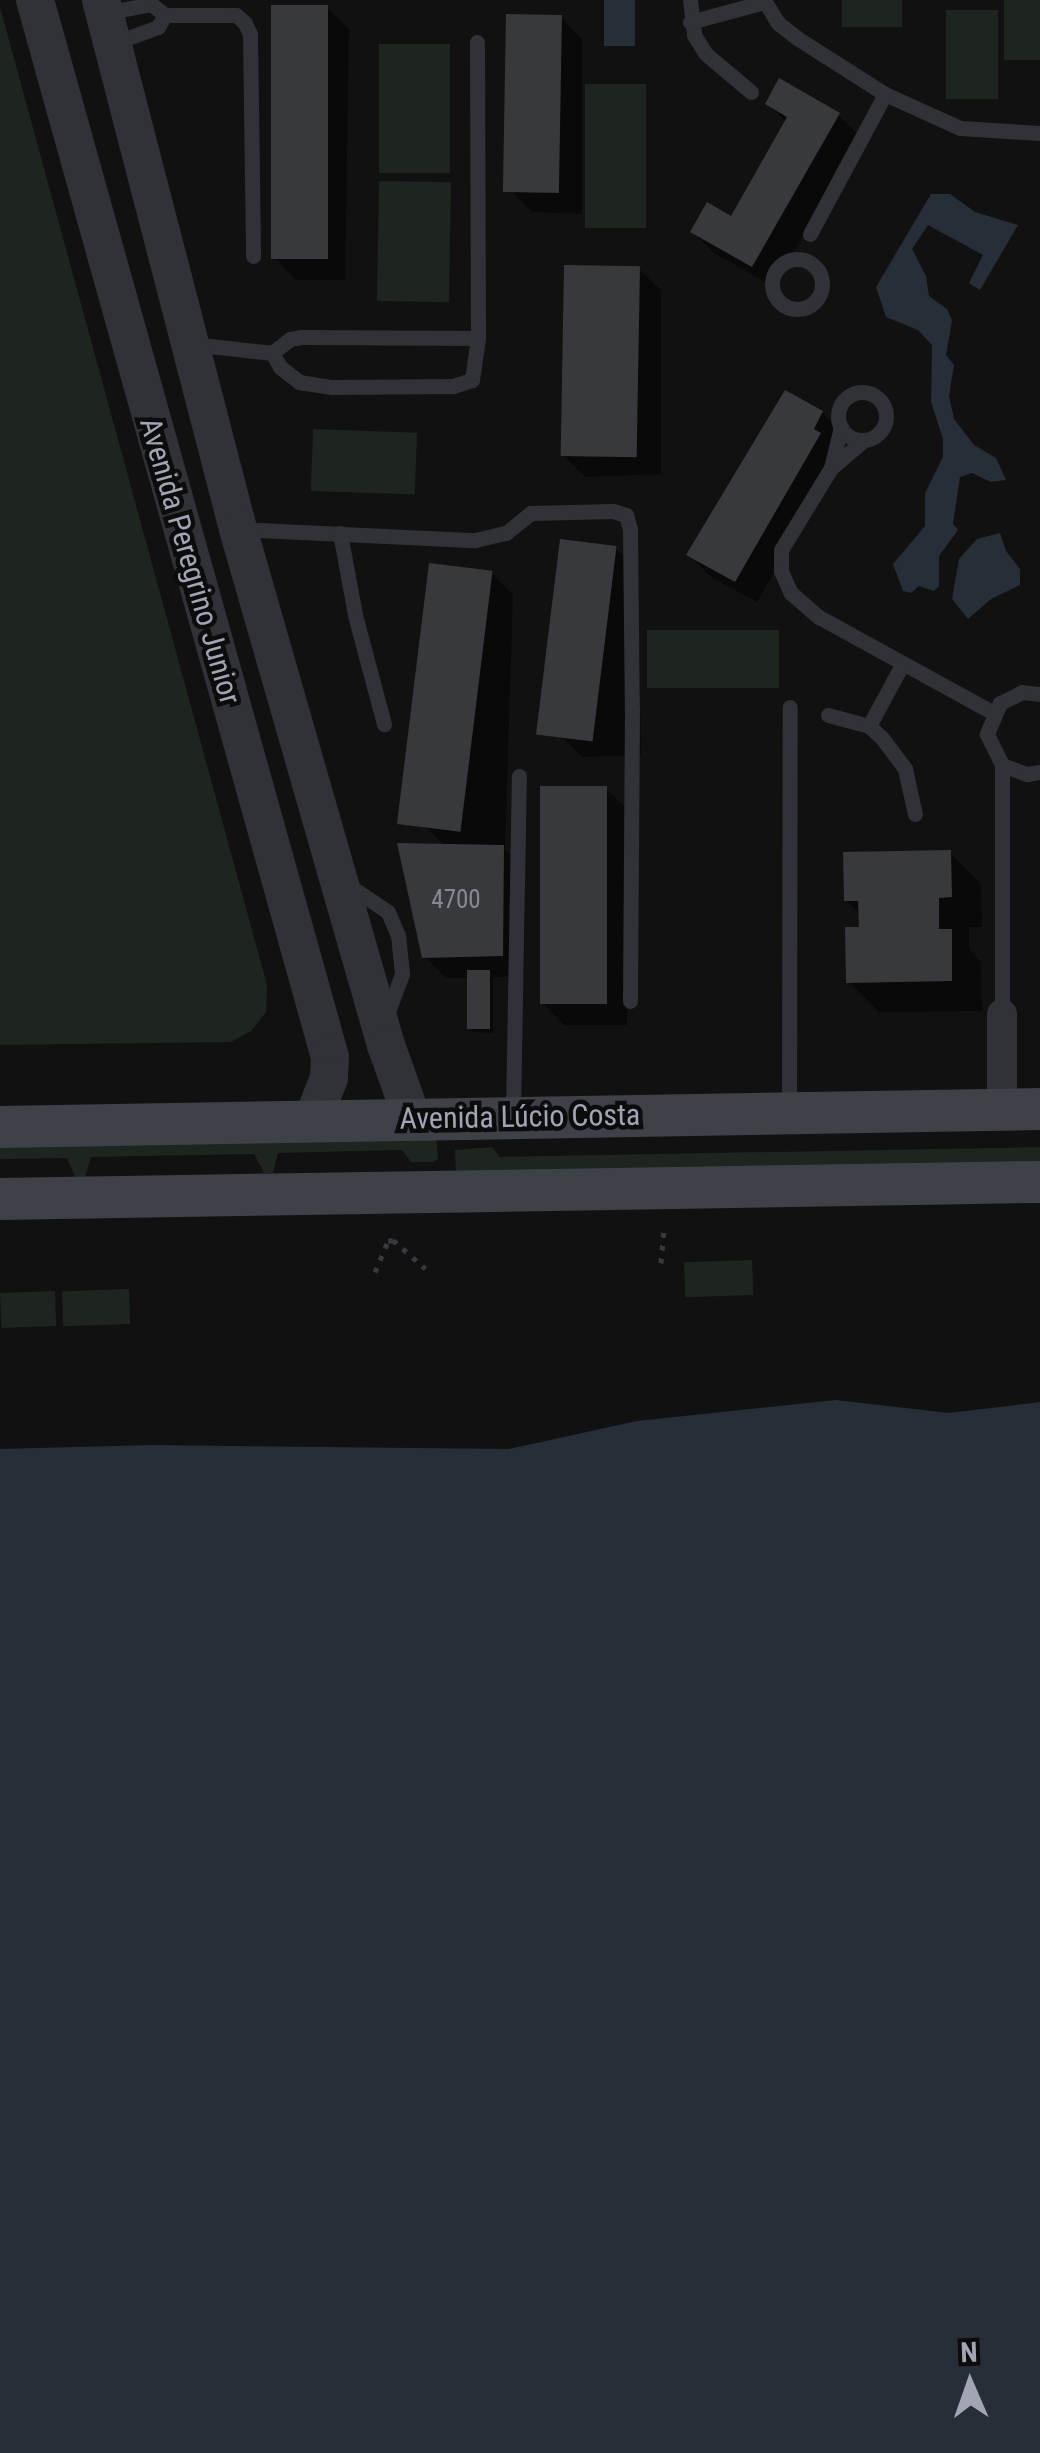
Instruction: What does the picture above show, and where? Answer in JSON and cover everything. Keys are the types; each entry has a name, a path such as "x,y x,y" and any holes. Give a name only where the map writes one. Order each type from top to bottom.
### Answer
{"main road":[{"name":"Avenida Lúcio Costa","path":"0,1127 1021,1110"},
{"path":"0,1199 1040,1182"}],"street":[{"name":"Avenida Peregrino Junior","path":"34,0 330,1057 324,1094 312,1121"},
{"name":"Avenida Peregrino Junior","path":"106,19 238,529 382,1028 412,1118"},
{"path":"98,237 158,222"},
{"path":"1002,1014 1021,1110"}],"lane":[{"path":"690,0 690,22 706,54 751,92"},
{"path":"690,22 764,1 797,38 885,94 960,128 1040,133"},
{"path":"106,19 151,4 167,10 209,6 236,15 250,34 253,256"},
{"path":"106,19 158,27 167,10"},
{"path":"272,354 280,367 299,382 332,387 453,386 472,380 478,338 477,42"},
{"path":"810,234 810,263 821,276 822,292 812,305 797,310 781,304 772,290 774,273 810,234 885,94"},
{"path":"787,261 810,263"},
{"path":"190,344 272,354 290,339 301,338 478,338"},
{"path":"864,440 848,436 838,415 844,400 858,392 873,394 884,405 886,421 878,434 864,440 831,468 780,550 781,571 791,593 819,618 992,712"},
{"path":"831,468 841,427"},
{"path":"238,529 476,540 506,533 531,514 613,510 626,515 630,529 632,710 630,1001"},
{"path":"340,533 384,724"},
{"path":"869,726 902,665"},
{"path":"1002,1014 1002,765 986,734 992,712 1010,696 1040,694"},
{"path":"790,707 790,1113"},
{"path":"828,715 869,726 905,769 916,814"},
{"path":"1002,765 1027,774 1040,772"},
{"path":"513,1117 519,776"}],"path":[{"path":"661,1263 664,1231"},
{"path":"375,1272 388,1240 394,1240 425,1268"}],"shaded area":[{"path":"604,0 635,0 635,46 604,46"},
{"path":"842,0 902,0 902,27 842,27"},
{"path":"1004,0 1040,0 1040,60 1004,60"},
{"path":"0,7 267,985 266,1012 251,1031 231,1042 0,1045"},
{"path":"946,10 998,10 998,99 946,99"},
{"path":"379,44 450,44 450,173 379,173"},
{"path":"585,84 646,84 646,228 585,228"},
{"path":"379,181 451,182 449,302 377,301"},
{"path":"931,194 950,194 975,212 1018,225 980,290 969,283 983,255 928,225 912,249 926,276 929,296 947,309 952,320 946,355 954,365 949,396 954,419 974,445 996,458 1006,480 991,482 972,473 960,477 953,524 958,530 939,556 939,586 934,591 919,586 911,593 903,591 893,564 925,526 925,493 943,457 943,439 931,402 932,345 918,330 886,317 876,287"},
{"path":"313,429 417,433 415,495 311,491"},
{"path":"1000,533 1006,551 1020,569 1020,585 991,599 968,619 952,599 959,559 977,539"},
{"path":"647,630 779,630 779,688 647,688"},
{"path":"436,1134 438,1159 433,1162 411,1162 402,1150 278,1153 273,1173 264,1173 254,1154 91,1157 85,1177 75,1177 67,1158 0,1159 0,1139"},
{"path":"492,1147 500,1157 1040,1147 1040,1166 456,1176 455,1150"},
{"path":"752,1260 753,1295 685,1297 684,1262"},
{"path":"129,1289 130,1324 63,1326 62,1291"},
{"path":"55,1291 56,1326 1,1328 0,1293"},
{"path":"836,1400 949,1413 1040,1402 1040,2453 0,2453 0,1449 152,1445 509,1449 637,1421"}],"building":[{"path":"271,5 328,5 328,259 271,259"},
{"path":"506,14 562,15 559,193 503,192"},
{"path":"779,78 840,113 752,267 690,232 707,202 731,216 787,117 765,104"},
{"path":"564,265 640,266 637,457 561,456"},
{"path":"785,390 823,411 814,429 821,433 735,582 686,555"},
{"path":"560,539 617,546 593,741 536,735"},
{"path":"429,563 493,571 460,832 397,824"},
{"path":"540,786 607,786 607,1004 540,1004"},
{"path":"397,843 504,845 503,956 422,958"},
{"path":"951,850 952,897 939,898 939,929 952,929 952,981 846,983 845,927 859,927 858,901 844,901 843,852"},
{"path":"467,970 490,970 490,1029 467,1029"}]}
